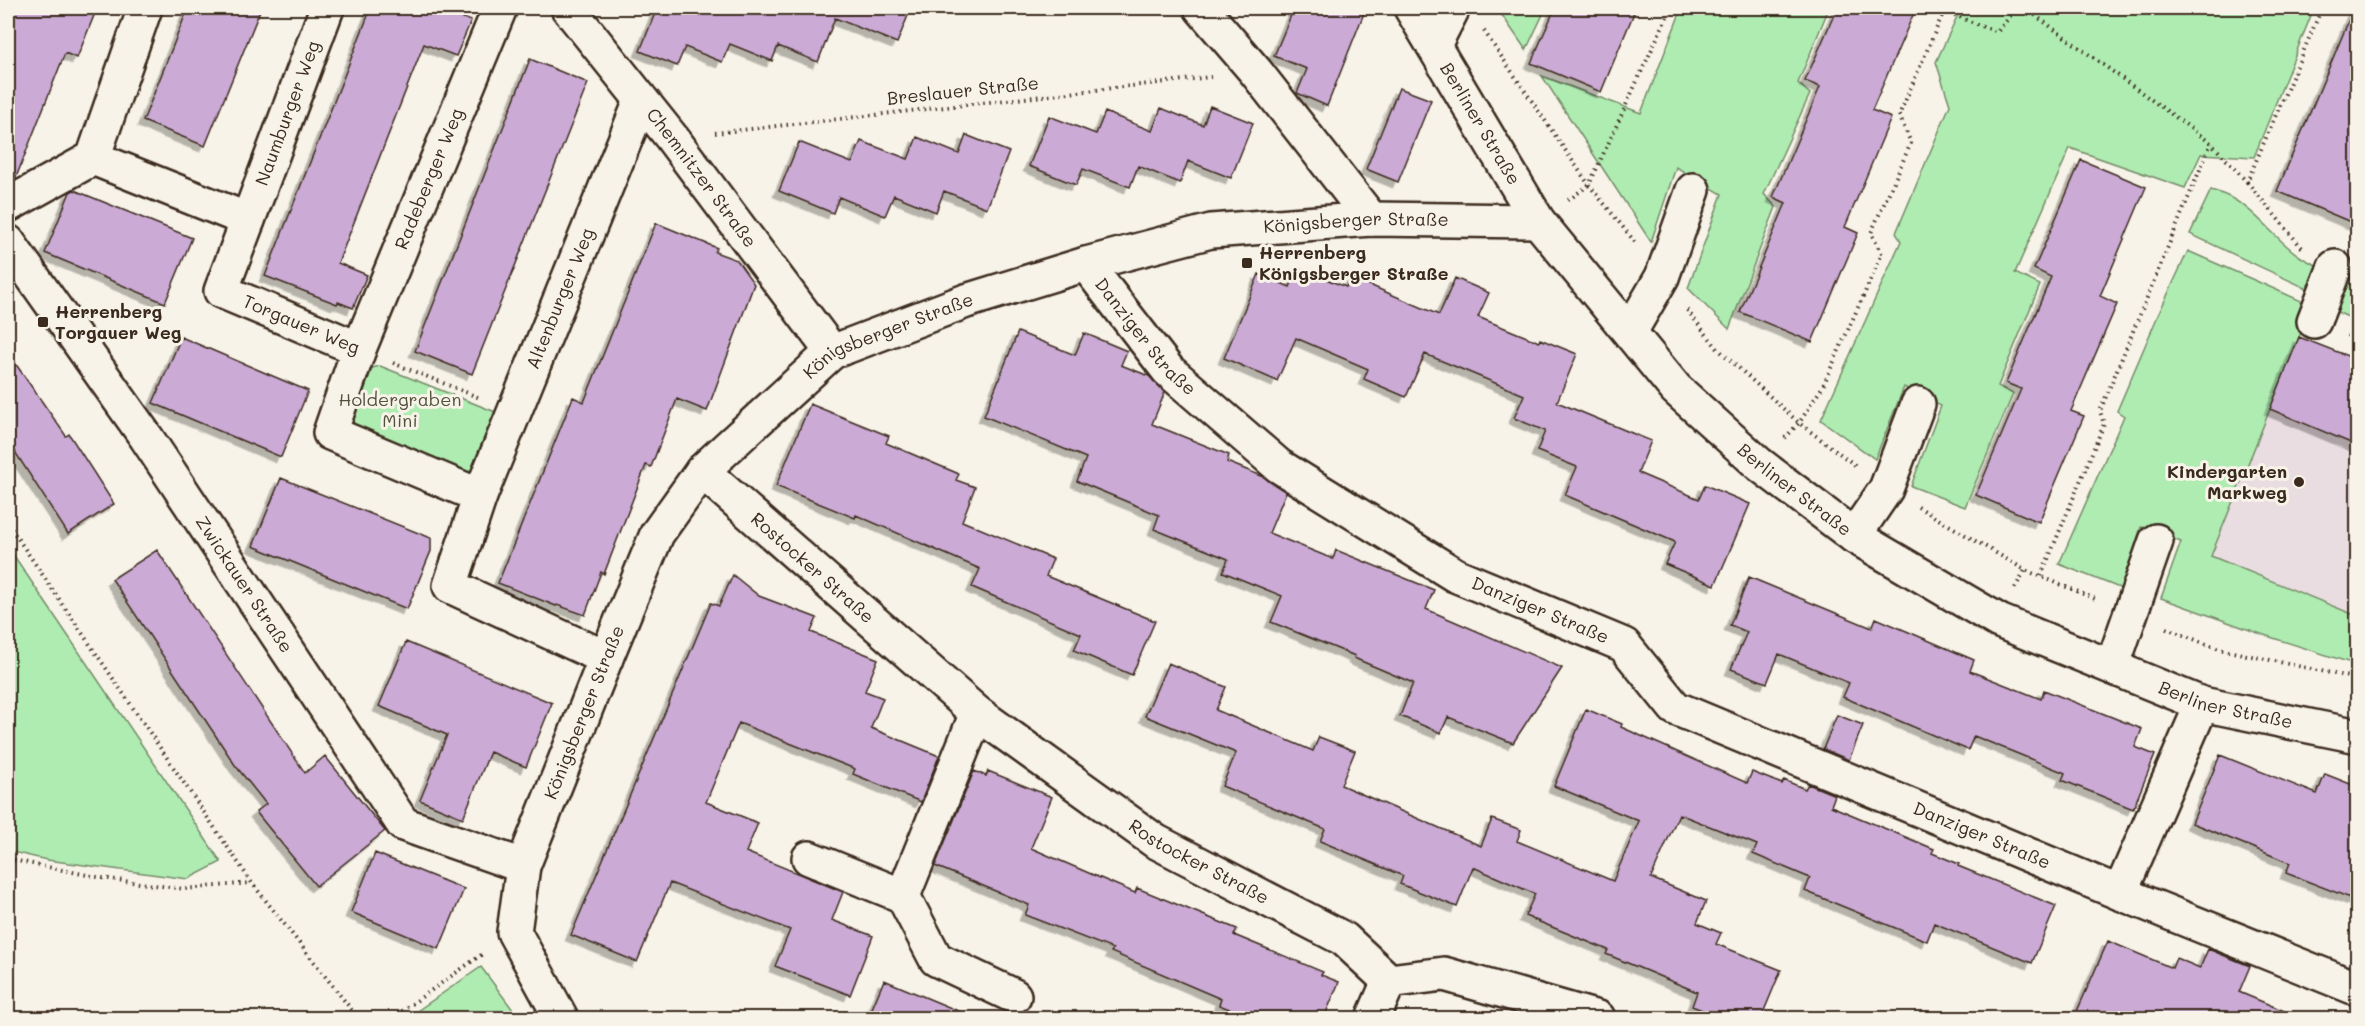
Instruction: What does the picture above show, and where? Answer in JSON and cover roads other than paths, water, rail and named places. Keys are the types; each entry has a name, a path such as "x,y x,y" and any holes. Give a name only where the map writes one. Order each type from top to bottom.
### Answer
{"street":[{"path":"8,205 93,158 145,8"},
{"name":"Naumburger Weg","path":"248,220 327,8"},
{"name":"Radeberger Weg","path":"359,349 500,8"},
{"name":"Chemnitzer Straße","path":"568,8 672,138 832,351"},
{"path":"1201,8 1256,72 1371,219"},
{"name":"Berliner Straße","path":"1411,8 1538,221 1676,389 1759,464 1854,536 1999,621 2202,704 2358,736"},
{"path":"1434,45 1466,15"},
{"name":"Altenburger Weg","path":"480,496 641,101"},
{"path":"93,158 248,220"},
{"path":"1630,332 1662,277 1693,190"},
{"name":"Königsberger Straße","path":"561,1018 514,932 523,866 606,658 657,534 702,471 832,351 966,301 1086,264 1211,231 1371,219 1538,221"},
{"name":"Torgauer Weg","path":"248,220 221,291 359,349 330,434 480,496"},
{"name":"Zwickauer Straße","path":"8,242 146,437 403,824 523,866"},
{"name":"Danziger Straße","path":"1086,264 1168,370 1279,466 1445,569 1624,645 1675,708 2358,989"},
{"path":"2314,321 2335,267"},
{"path":"1854,536 1886,489 1918,404"},
{"name":"Rostocker Straße","path":"702,471 977,713 1155,841 1344,939 1389,981"},
{"path":"480,496 450,586 606,658"},
{"path":"2112,667 2156,541"},
{"path":"2120,893 2202,704"},
{"path":"903,896 977,713"},
{"path":"809,858 903,896 936,960 1014,996"},
{"path":"1373,1018 1389,981 1444,974 1598,1018"}],"place":[{"name":"Herrenberg Königsberger Straße","path":"1247,263"},
{"name":"Herrenberg Torgauer Weg","path":"43,322"},
{"name":"Kindergarten Markweg","path":"2299,482"}],"park label":[{"name":"Holdergraben Mini","path":"400,410"}]}
